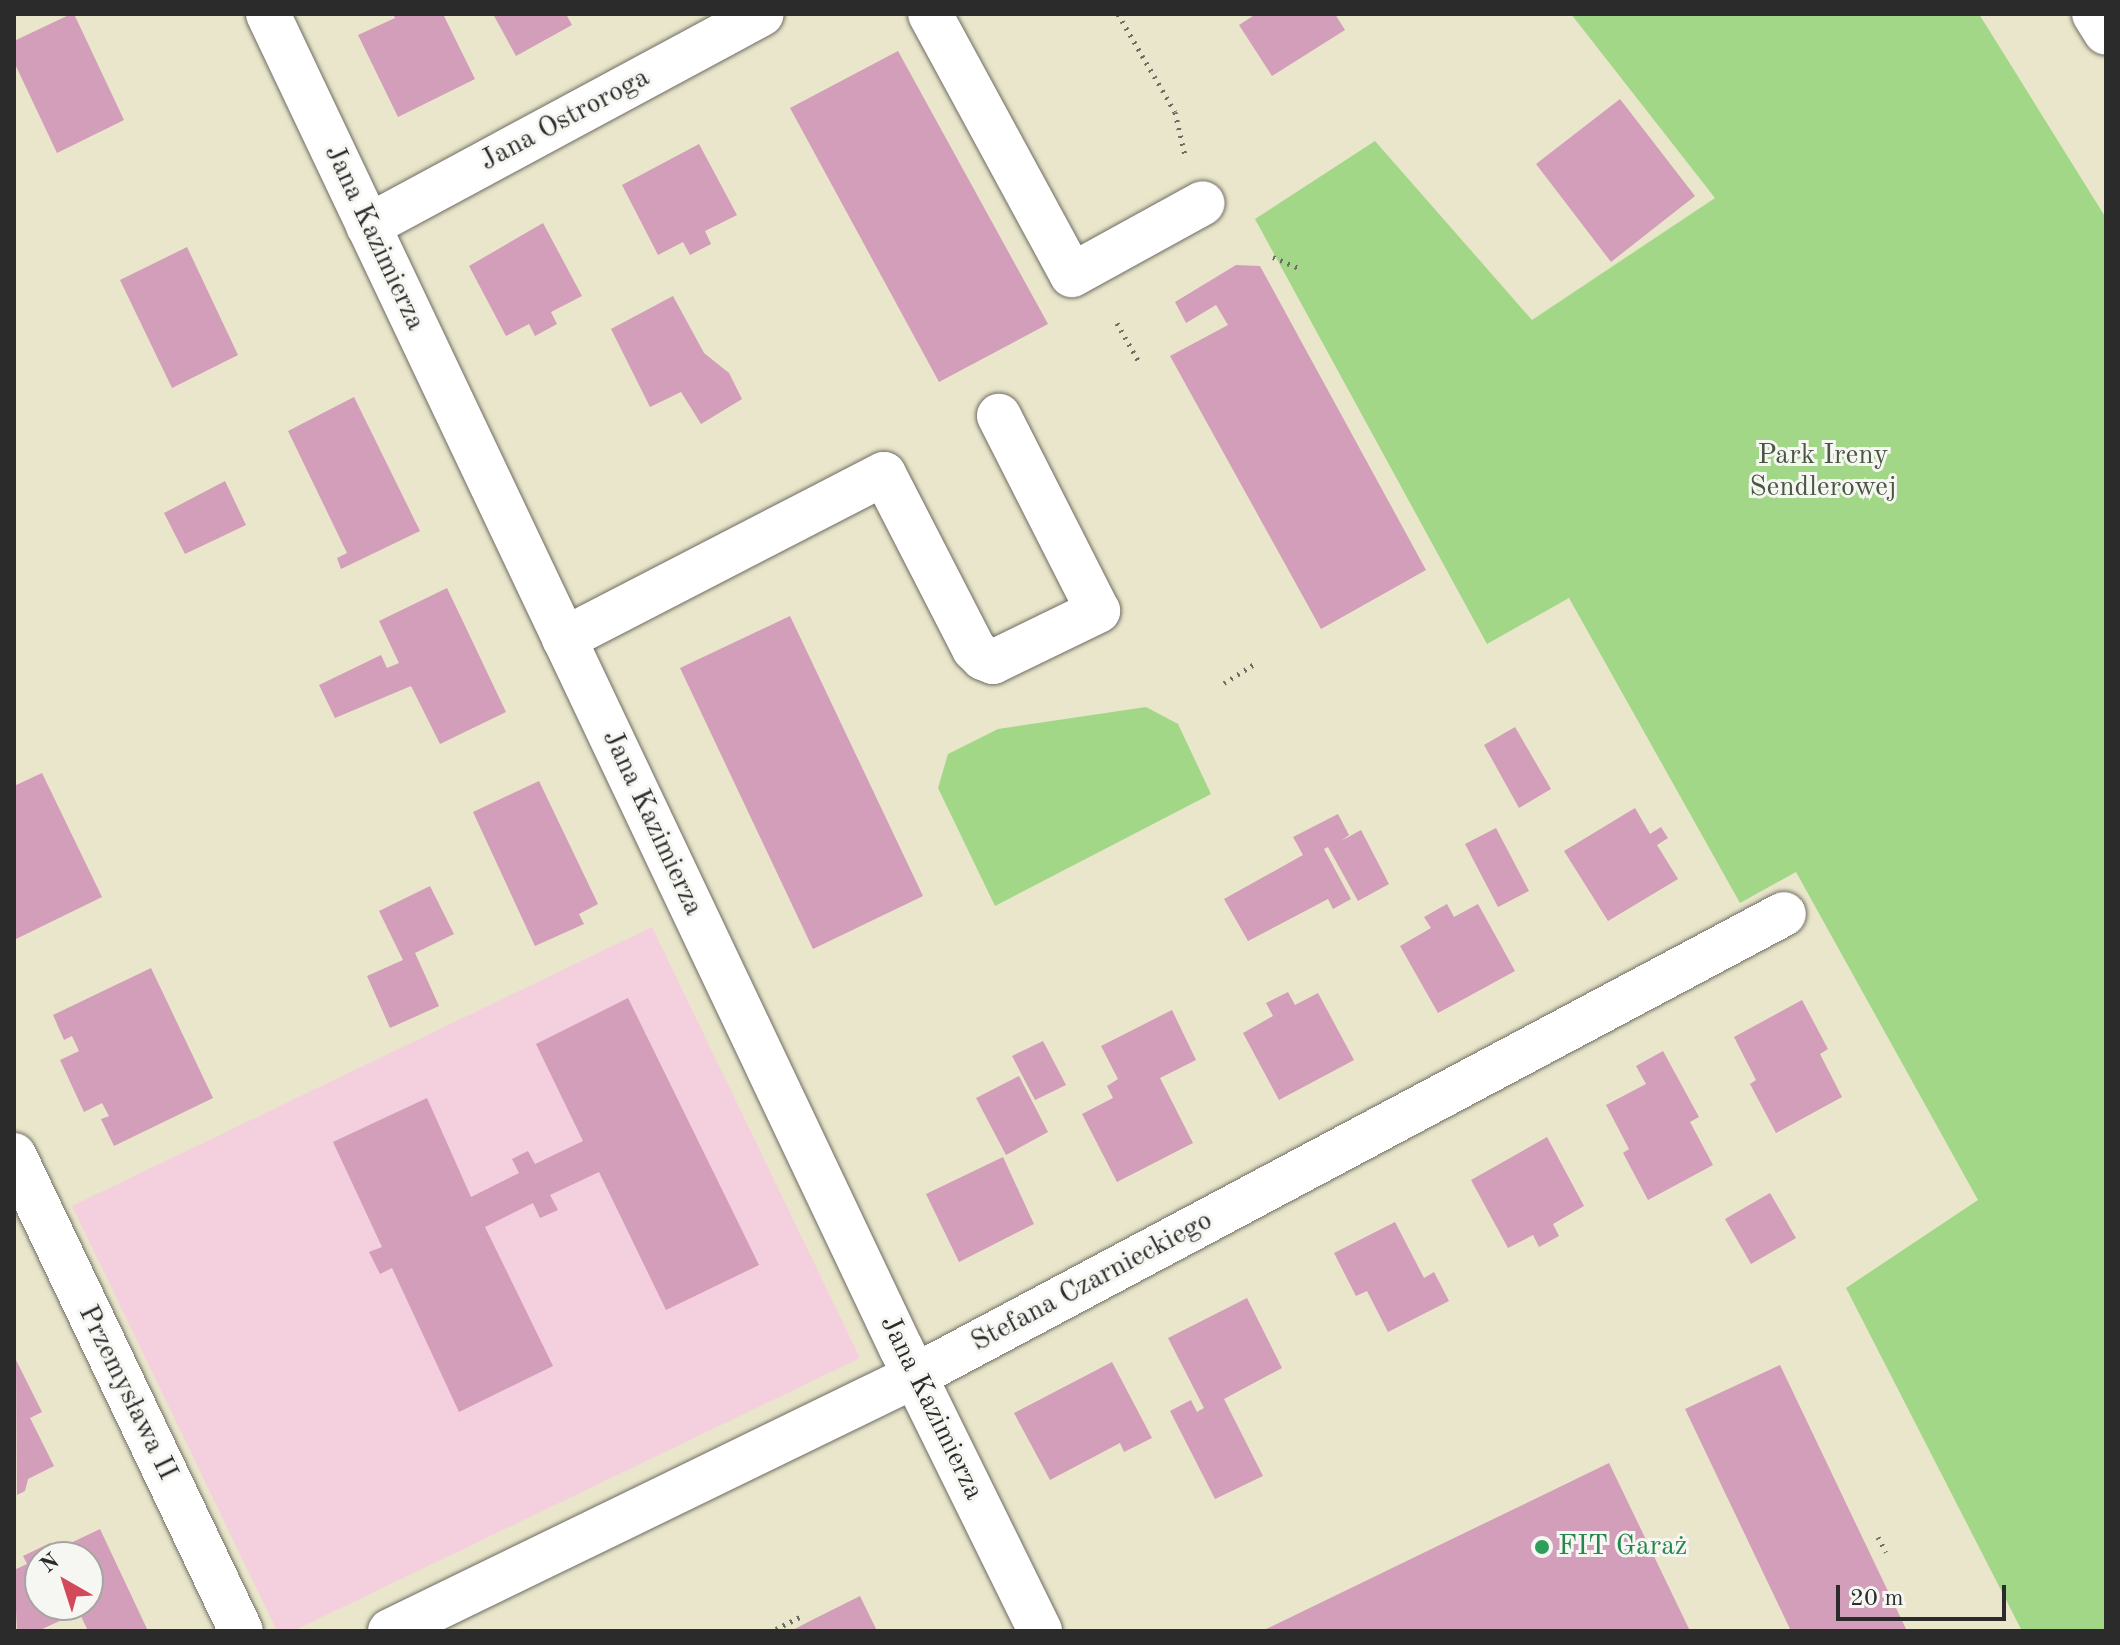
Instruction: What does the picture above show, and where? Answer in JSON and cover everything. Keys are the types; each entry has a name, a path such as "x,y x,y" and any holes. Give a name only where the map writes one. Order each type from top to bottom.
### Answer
{"street":[{"name":"Jana Kazimierza","path":"268,14 915,1376 1040,1631"},
{"name":"Jana Ostroroga","path":"368,226 762,14"},
{"path":"930,14 1072,275 1195,184"},
{"path":"2094,14 2106,33"},
{"path":"564,639 884,474 974,649 983,658 993,662 1098,611 999,416"},
{"name":"Stefana Czarnieckiego","path":"390,1631 915,1376 1784,914"},
{"name":"Przemysława II","path":"14,1155 241,1631"}],"path":[{"path":"1118,14 1175,112 1195,184"},
{"path":"1273,257 1299,268"},
{"path":"1117,323 1139,362"},
{"path":"1224,683 1254,664"},
{"path":"1878,1537 1886,1552"},
{"path":"776,1629 804,1615"}],"shaded area":[{"path":"652,927 860,1358 293,1631 277,1631 72,1206"}],"green space":[{"name":"Park Ireny Sendlerowej","path":"1571,14 1979,14 2106,218 2106,1631 2022,1631 1846,1288 1978,1200 1796,872 1740,903 1569,598 1487,644 1255,219 1375,141 1532,320 1715,198"},
{"path":"1146,707 1178,724 1211,794 995,906 938,788 948,754 998,729"}],"building":[{"path":"74,14 124,120 57,153 14,62 14,41"},
{"path":"393,14 443,14 475,79 398,117 358,35 395,18"},
{"path":"493,14 566,14 572,25 516,56"},
{"path":"1256,14 1335,14 1345,30 1272,76 1239,25"},
{"path":"898,51 1048,324 939,382 790,108"},
{"path":"1620,99 1695,196 1611,262 1536,164"},
{"path":"699,144 737,215 705,231 711,244 690,255 683,242 658,255 622,185"},
{"path":"543,223 582,296 551,312 557,324 535,336 529,324 506,336 469,266"},
{"path":"187,247 238,355 172,388 120,280"},
{"path":"1236,265 1260,266 1426,570 1321,629 1170,356 1228,325 1216,305 1186,323 1175,302"},
{"path":"673,296 704,353 729,373 742,399 701,424 681,392 650,407 611,329"},
{"path":"354,397 420,531 341,569 337,558 347,553 288,431"},
{"path":"225,481 246,525 185,554 164,513"},
{"path":"447,588 506,712 440,744 411,686 335,718 319,685 381,655 387,668 399,663 379,621"},
{"path":"790,616 923,896 813,949 680,668"},
{"path":"1515,727 1551,789 1519,808 1484,745"},
{"path":"42,773 102,897 14,940 14,786"},
{"path":"539,781 598,904 579,914 584,924 535,946 473,812"},
{"path":"1635,808 1650,834 1661,827 1668,838 1657,845 1678,879 1608,921 1564,851"},
{"path":"1338,814 1349,835 1341,841 1361,830 1389,884 1358,901 1328,847 1324,849 1351,899 1333,909 1328,899 1248,941 1224,899 1303,855 1293,837"},
{"path":"1496,828 1529,891 1498,907 1465,844"},
{"path":"430,886 454,934 415,953 439,1006 390,1028 367,976 403,960 379,911"},
{"path":"1447,904 1454,917 1478,904 1515,971 1438,1013 1400,946 1431,928 1424,917"},
{"path":"151,968 213,1098 114,1146 101,1119 109,1116 102,1103 84,1112 60,1060 79,1051 72,1036 64,1040 53,1015"},
{"path":"1288,992 1295,1005 1318,993 1354,1060 1279,1100 1243,1033 1273,1016 1266,1003"},
{"path":"628,998 759,1265 666,1310 599,1172 550,1195 558,1210 540,1218 533,1203 485,1227 553,1366 459,1412 392,1268 380,1274 369,1252 382,1247 333,1142 427,1098 471,1197 519,1173 512,1159 528,1151 535,1164 583,1141 536,1044"},
{"path":"1802,1000 1828,1049 1820,1054 1842,1097 1776,1133 1750,1084 1756,1080 1734,1037"},
{"path":"1172,1010 1196,1060 1160,1078 1193,1143 1117,1182 1082,1114 1113,1098 1107,1086 1118,1079 1101,1046"},
{"path":"1043,1041 1066,1085 1035,1100 1012,1056"},
{"path":"1663,1051 1699,1117 1690,1122 1713,1165 1648,1200 1623,1153 1629,1149 1606,1105 1646,1084 1636,1066"},
{"path":"1019,1076 1048,1132 1006,1155 976,1098"},
{"path":"1547,1137 1584,1206 1553,1224 1559,1236 1539,1247 1533,1235 1508,1248 1471,1180"},
{"path":"1003,1157 1034,1224 959,1262 926,1194"},
{"path":"1770,1193 1796,1238 1751,1264 1725,1219"},
{"path":"1395,1222 1424,1278 1434,1272 1449,1301 1388,1332 1367,1291 1356,1296 1334,1253"},
{"path":"1247,1298 1282,1368 1224,1399 1263,1476 1215,1499 1170,1411 1191,1400 1197,1412 1204,1408 1168,1338"},
{"path":"16,1360 42,1412 30,1418 54,1466 28,1479 25,1491 17,1495"},
{"path":"1112,1362 1152,1438 1124,1452 1120,1443 1050,1480 1014,1413"},
{"path":"1780,1365 1907,1631 1791,1631 1685,1409"},
{"name":"FIT Garaż","path":"1609,1463 1690,1631 1262,1631"},
{"path":"100,1529 148,1631 88,1631 83,1621 104,1621 104,1541 75,1541"},
{"path":"24,1565 24,1621 60,1621 38,1631 17,1631 14,1570"},
{"path":"860,1596 877,1631 791,1631 808,1622"}],"place":[{"name":"FIT Garaż","path":"1542,1547"}]}
